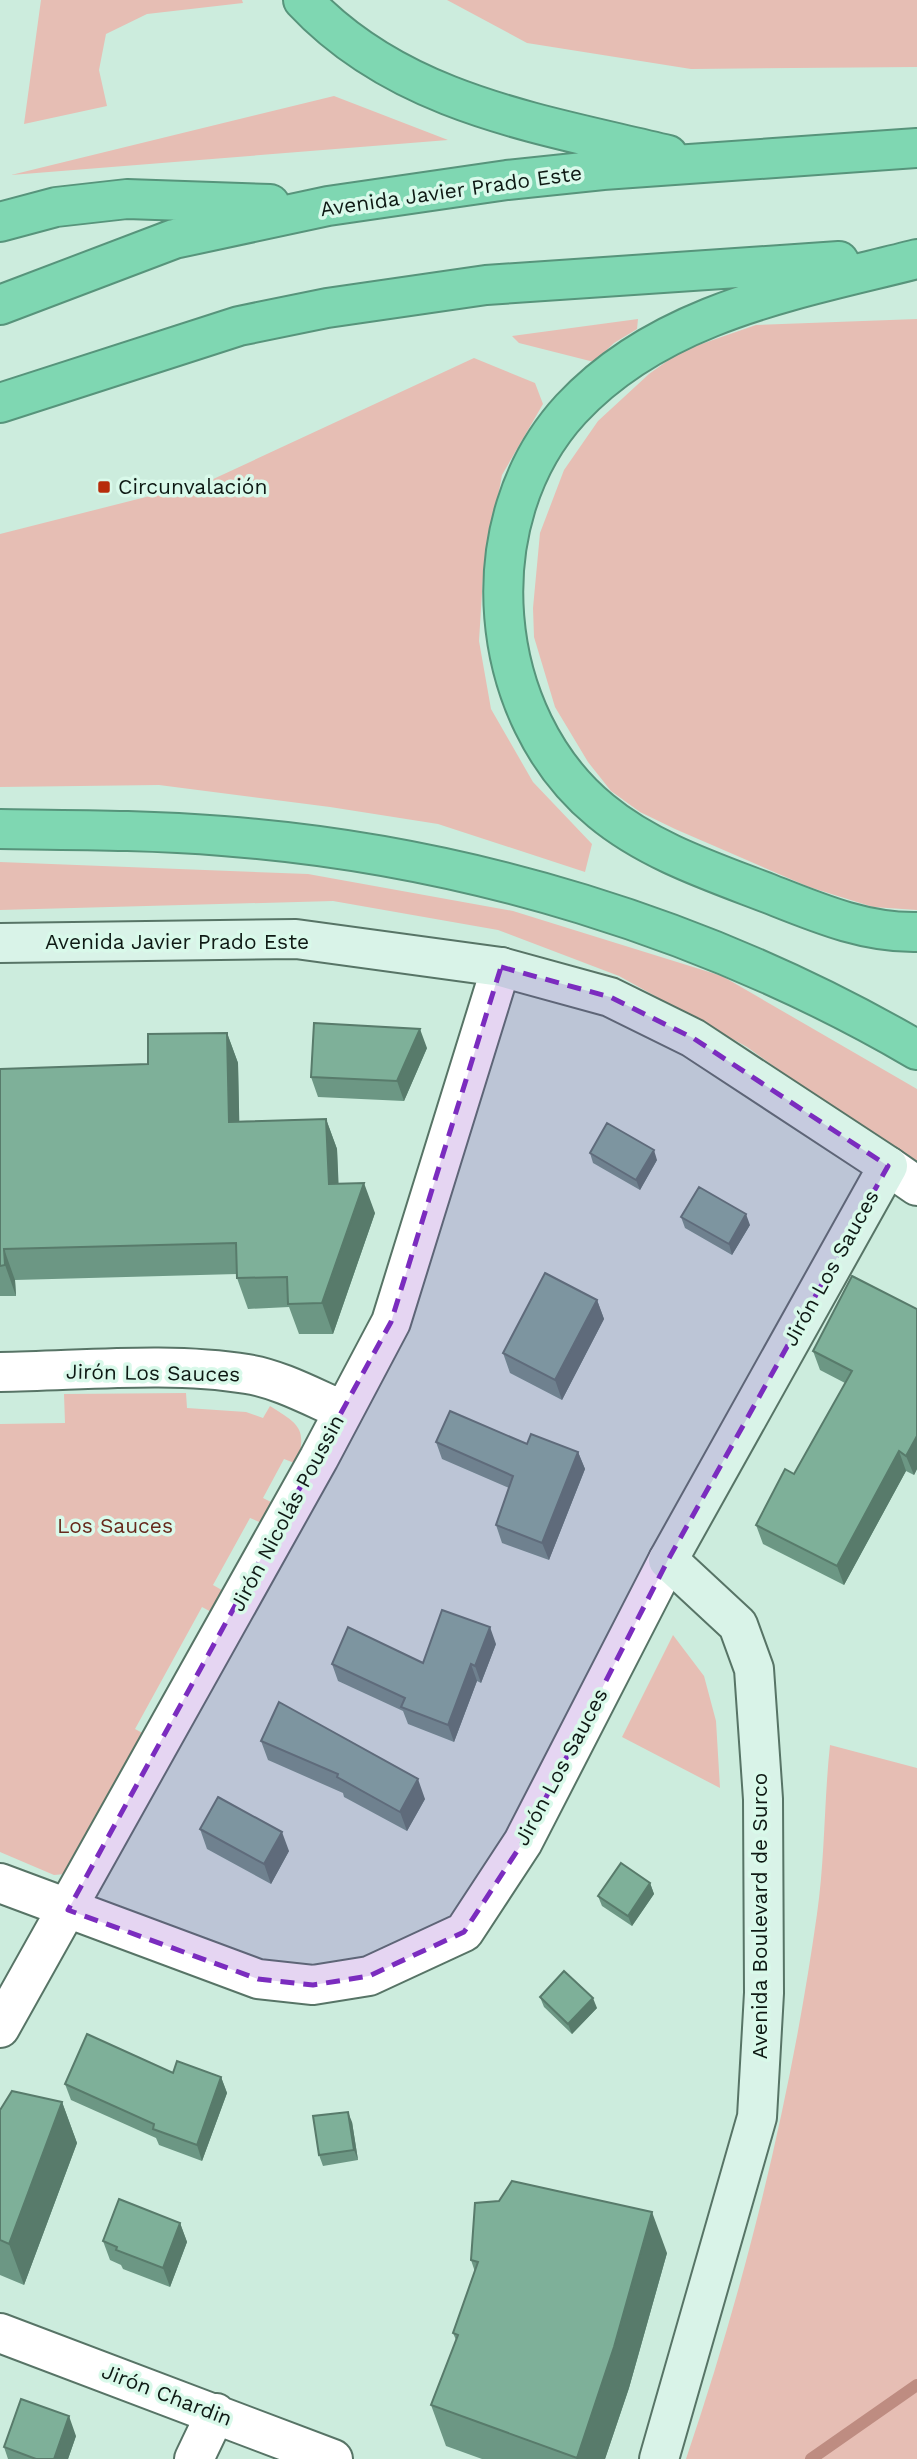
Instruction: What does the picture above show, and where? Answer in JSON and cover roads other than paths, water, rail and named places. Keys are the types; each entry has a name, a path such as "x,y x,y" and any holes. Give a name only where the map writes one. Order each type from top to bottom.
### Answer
{"highway":[{"path":"303,0 356,49 432,91 470,104 700,163"},
{"name":"Avenida Javier Prado Este","path":"0,305 174,239 328,206 507,180 917,148"},
{"path":"0,222 56,207 127,199 328,206"},
{"path":"0,403 239,326 340,306 485,285 917,258"},
{"path":"917,258 722,312 649,346 595,387 557,427 527,478 508,541 503,600 510,665 530,721 576,789 602,812 656,846 781,898 866,928 917,932"},
{"path":"0,830 223,836 358,852 528,889 673,935 764,972 869,1022 917,1050"}],"street":[{"name":"Avenida Javier Prado Este","path":"0,943 296,939 501,967 610,997 693,1038 902,1176"},
{"name":"Jirón Nicolás Poussin","path":"0,2028 319,1458 342,1410 391,1322 501,967"},
{"name":"Jirón Los Sauces","path":"0,1883 258,1979 313,1985 369,1976 464,1932 523,1842 668,1560 902,1176"},
{"name":"Jirón Los Sauces","path":"0,1372 180,1369 248,1374 300,1391 342,1410"},
{"name":"Avenida Boulevard de Surco","path":"659,2459 757,2117 764,1993 763,1800 754,1669 738,1625 668,1560"},
{"name":"Jirón Chardin","path":"0,2333 333,2459"},
{"path":"194,2459 216,2413"}],"waterway":[{"path":"811,2459 917,2385"}],"place":[{"name":"Circunvalación","path":"104,487"}],"park label":[{"name":"Los Sauces","path":"115,1526"}]}
